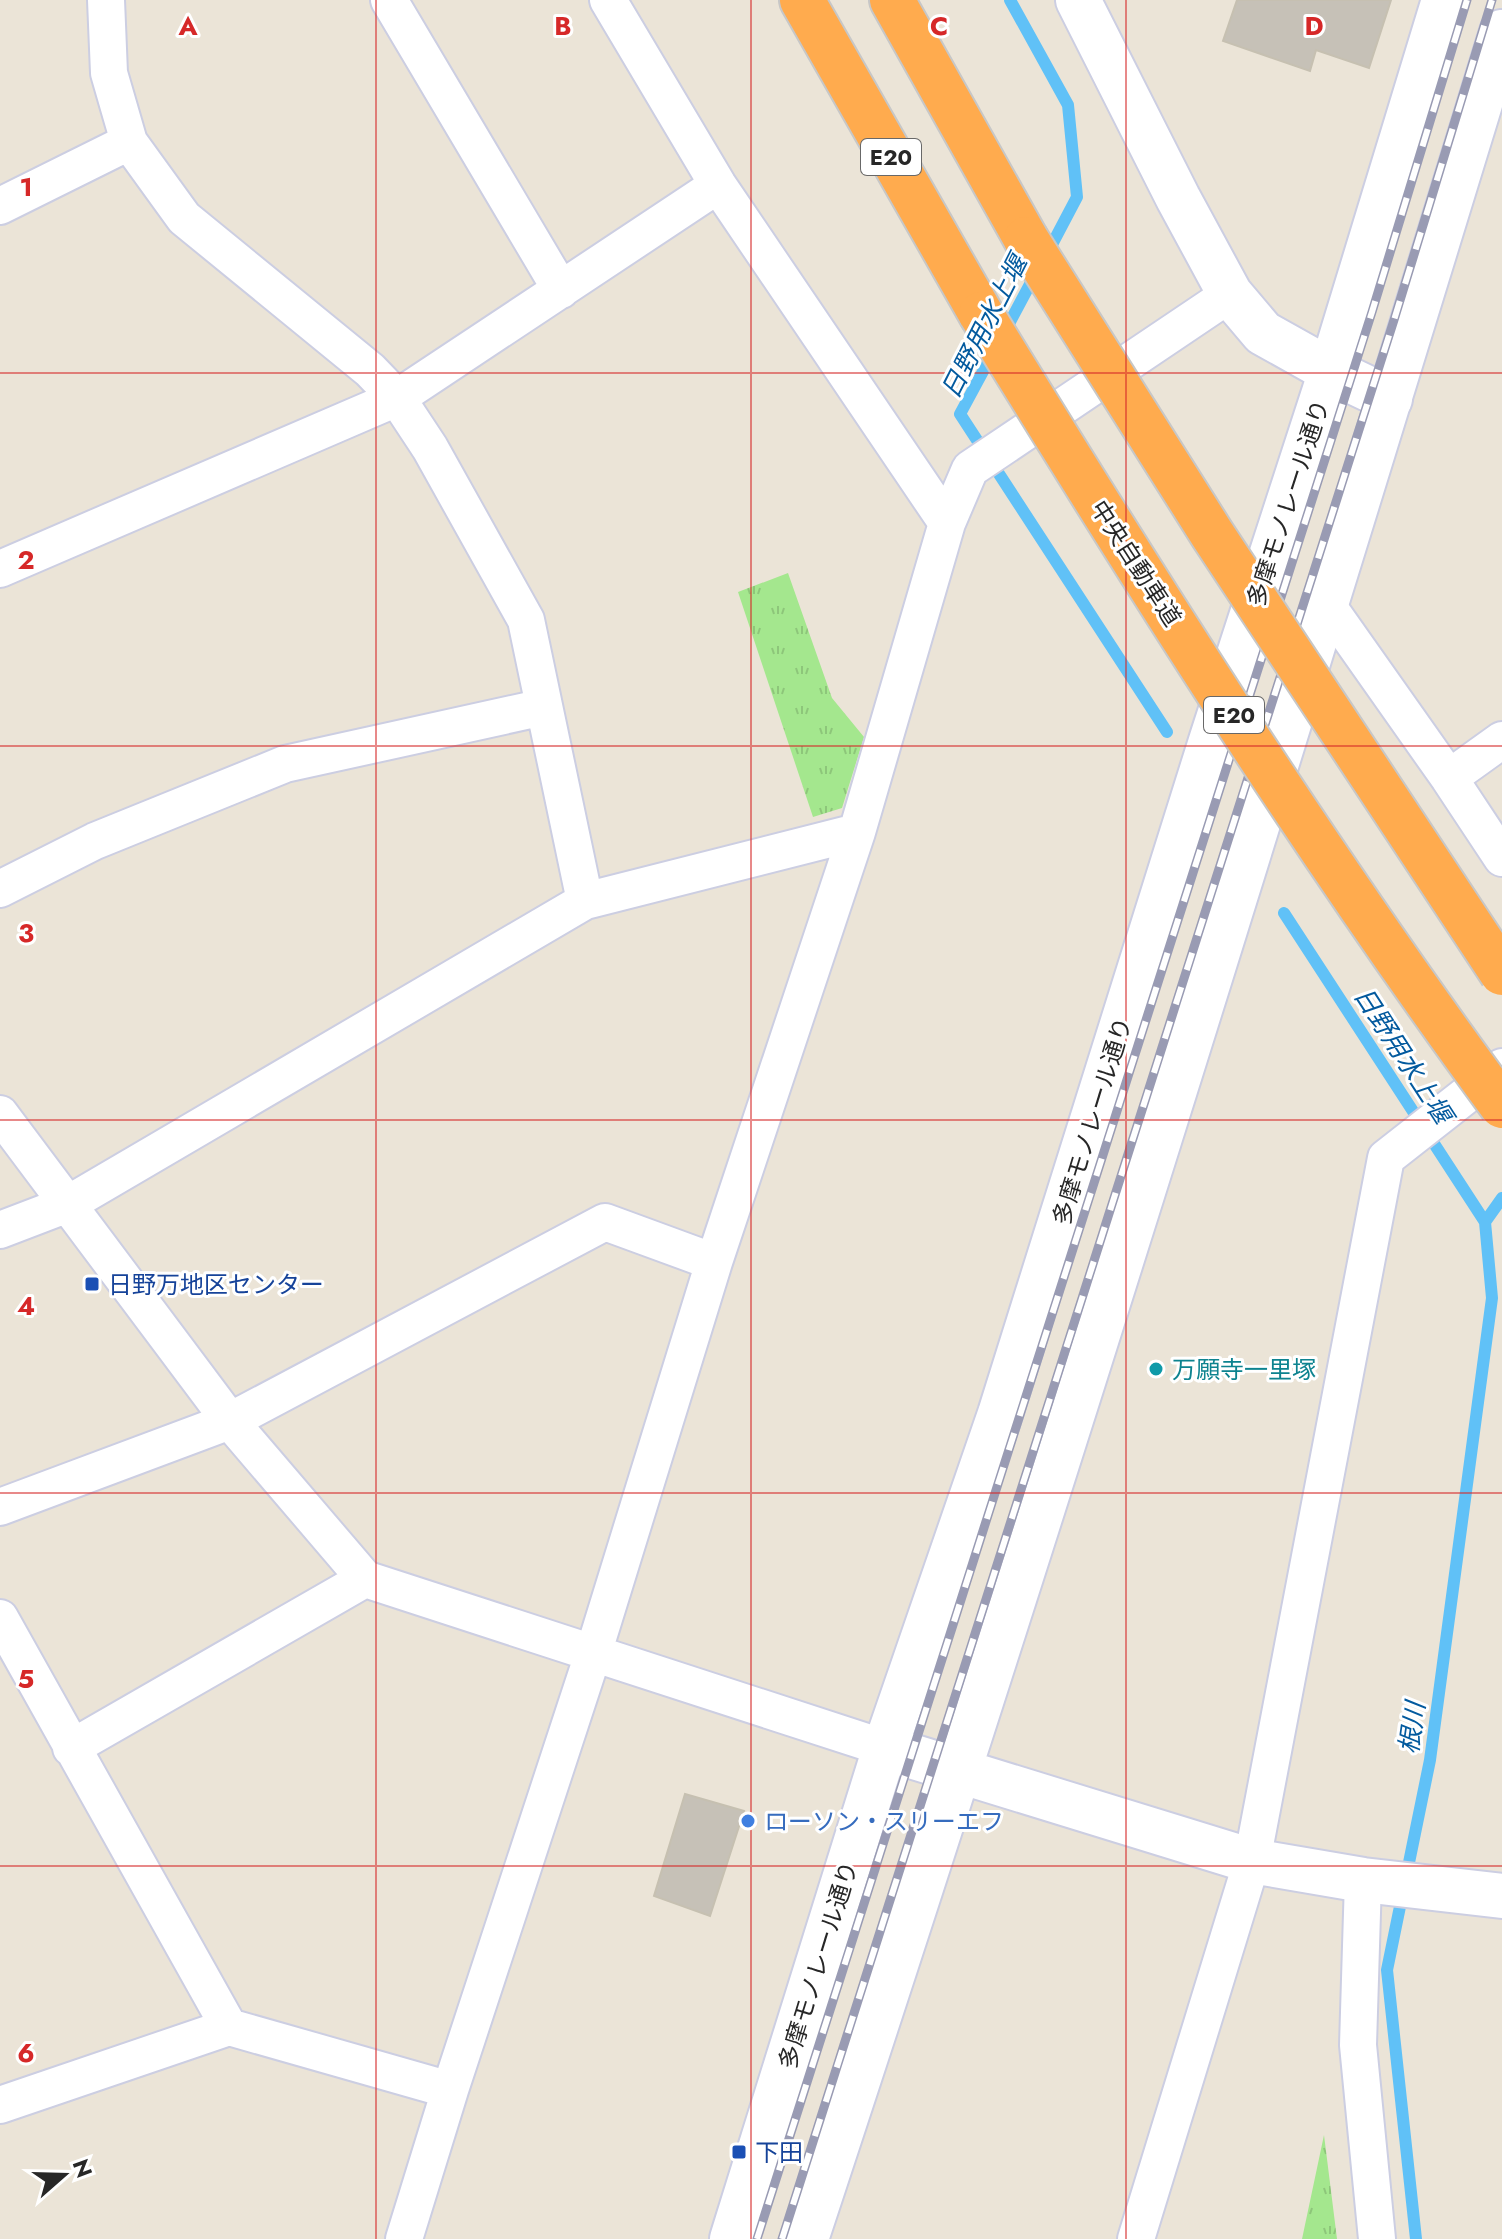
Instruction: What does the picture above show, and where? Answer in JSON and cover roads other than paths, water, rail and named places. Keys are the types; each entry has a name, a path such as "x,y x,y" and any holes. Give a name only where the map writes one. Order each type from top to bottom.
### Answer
{"highway":[{"name":"中央自動車道","path":"802,0 981,314 1117,535 1290,799 1502,1106"},
{"path":"892,0 1026,239 1212,534 1502,973"}],"main road":[{"name":"多摩モノレール通り","path":"732,2239 885,1748 1000,1414 1211,741 1331,371 1444,0"},
{"path":"1087,5 1178,198 1230,294 1263,333 1390,399"},
{"path":"806,2239 961,1772 1327,605 1502,32"},
{"path":"1211,741 1247,670 1280,572 1285,566 1297,566 1306,573 1327,605"},
{"path":"885,1748 1252,1861 1374,1882 1502,1896"}],"street":[{"path":"106,0 109,73 129,142 184,218 370,370 397,398 430,448 526,620 585,901"},
{"path":"389,0 561,290"},
{"path":"608,0 718,185 947,523"},
{"path":"0,206 129,142"},
{"path":"0,569 397,398 718,185"},
{"path":"404,2239 593,1654 714,1262 857,832 947,523 970,469 1230,294"},
{"path":"1327,605 1502,858"},
{"path":"0,889 95,841 285,764 544,707"},
{"path":"1449,778 1502,740"},
{"path":"0,1230 68,1204 585,901 857,832"},
{"path":"1136,2239 1252,1861 1386,1158 1502,1067"},
{"path":"0,1114 230,1421 365,1579 885,1748"},
{"path":"0,1507 230,1421 605,1222 714,1262"},
{"path":"71,1748 365,1579"},
{"path":"0,1618 229,2027"},
{"path":"1374,1882 1358,2045 1377,2239"},
{"path":"0,2105 229,2027 450,2090"}],"waterway":[{"name":"日野用水上堰","path":"1010,0 1068,105 1077,197 1047,254"},
{"name":"日野用水上堰","path":"1003,335 1036,273"},
{"name":"日野用水上堰","path":"994,351 960,414 1167,732"},
{"name":"根川","path":"1284,913 1485,1222 1492,1298 1430,1760 1387,1970 1416,2239"},
{"path":"1485,1222 1502,1198"}],"railway":[{"path":"757,2239 1372,312 1467,0"},
{"path":"782,2239 1394,320 1492,0"}],"place":[{"name":"日野万地区センター","path":"92,1284"},
{"name":"万願寺一里塚","path":"1156,1369"},
{"name":"ローソン・スリーエフ","path":"748,1821"},
{"name":"下田","path":"739,2152"}]}
